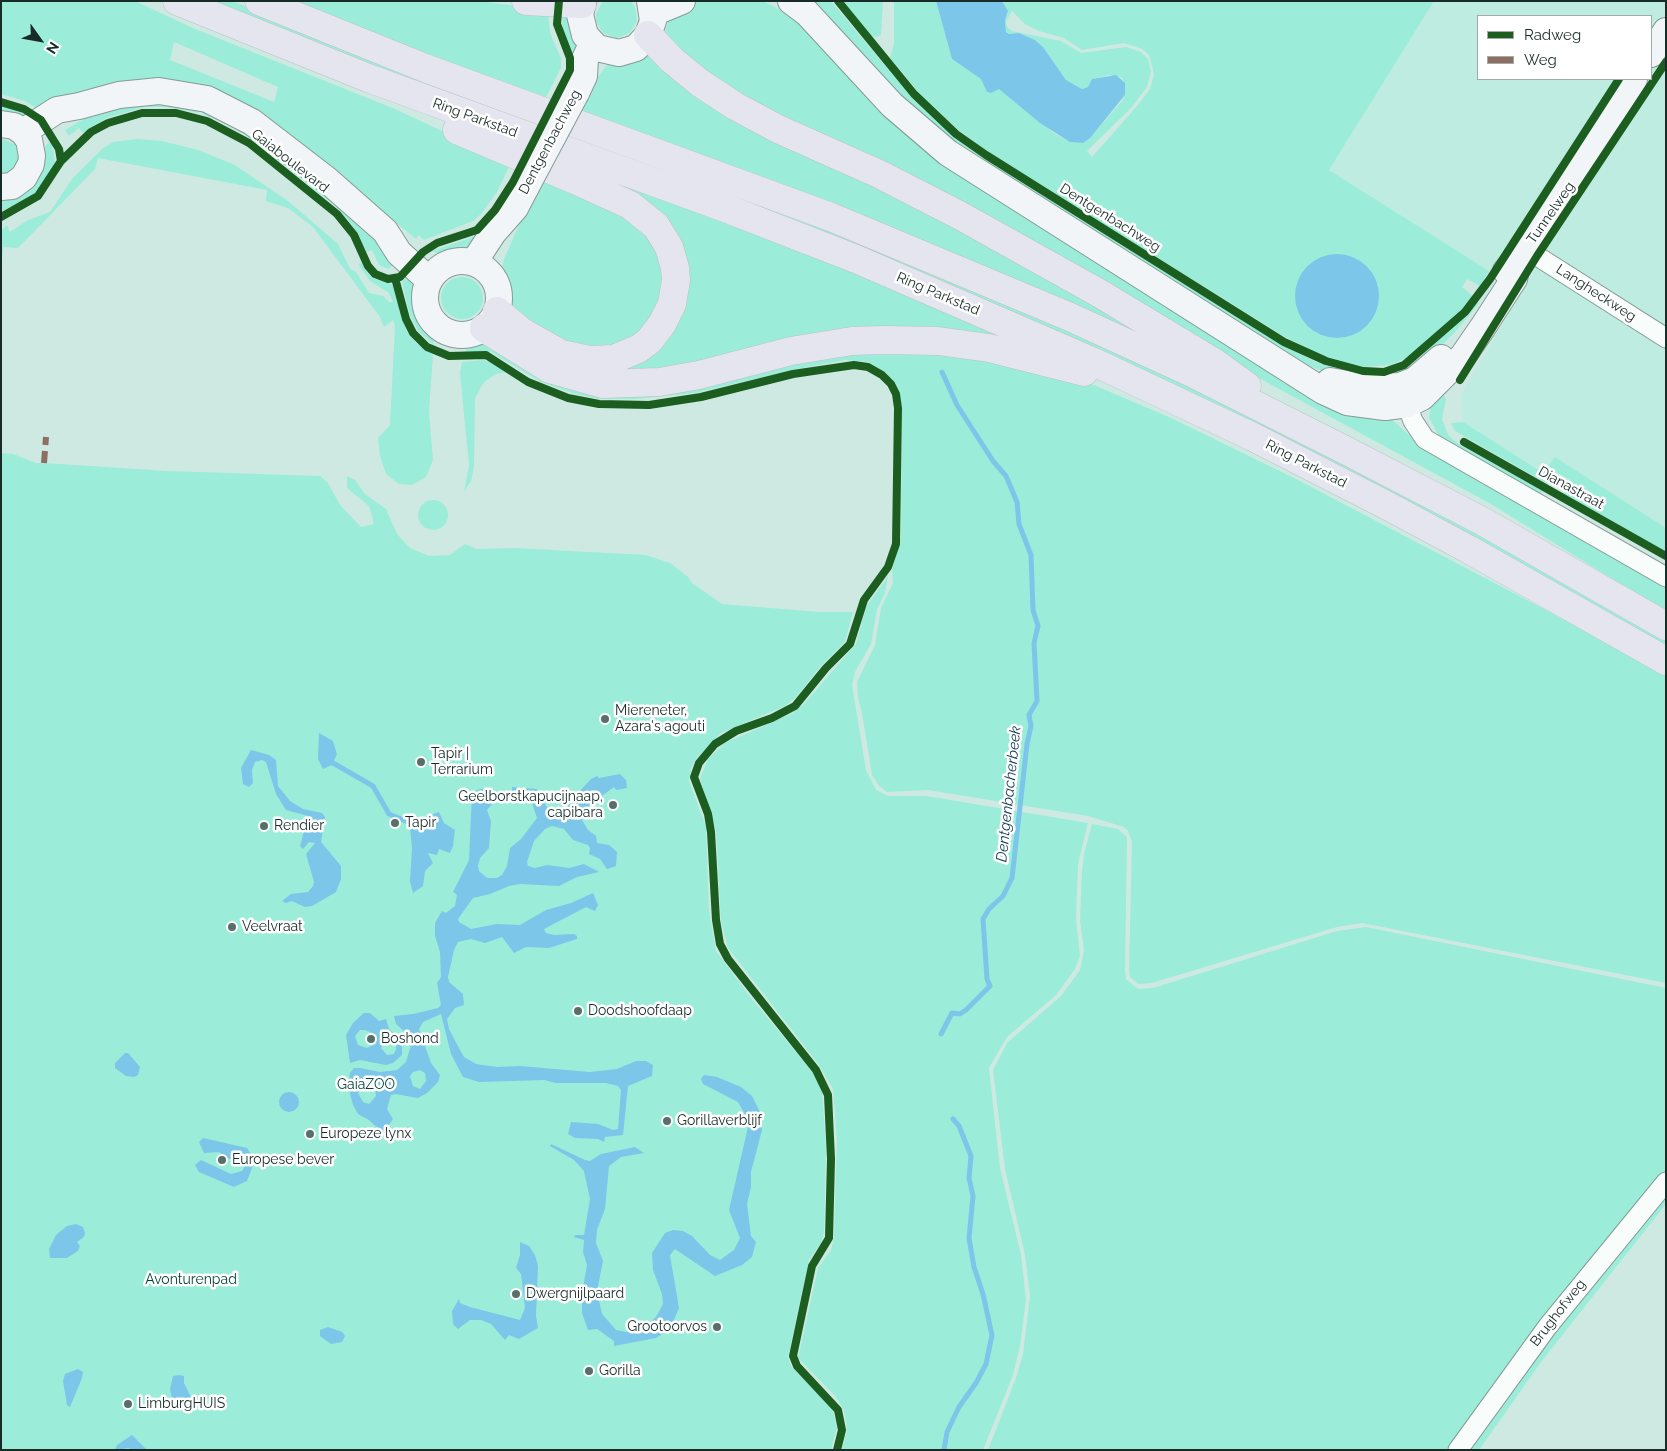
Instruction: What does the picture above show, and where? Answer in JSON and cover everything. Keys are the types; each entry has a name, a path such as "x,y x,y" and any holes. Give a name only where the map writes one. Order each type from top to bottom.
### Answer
{"highway":[{"name":"Ring Parkstad","path":"177,1 368,78 724,208 996,318 1163,394 1403,514 1666,661"},
{"path":"259,1 425,68 832,217 1088,325 1192,373 1482,521 1666,626"},
{"path":"526,1 583,3"},
{"path":"650,16 672,60 719,96 778,129 914,191 1040,260 1216,362 1311,433"},
{"path":"368,78 389,98 406,109 630,205 656,226 669,247 676,280 672,304 662,324 649,341 638,350 625,356 614,359 590,360 562,354 522,332 491,319"},
{"path":"491,319 550,369 603,384 659,382 699,375 791,351 852,341 884,340 938,342 989,348 1163,394"}],"street":[{"path":"583,3 581,26 601,48 627,51 636,48 650,16 682,1"},
{"path":"791,1 807,13 892,105 948,153 1297,373 1323,392 1346,402 1385,407 1404,395 1413,421 1425,439 1666,577"},
{"path":"1652,52 1666,31"},
{"name":"Dentgenbachweg","path":"482,268 493,233 521,197 580,85 585,59 601,48"},
{"name":"Tunnelweg","path":"1404,395 1428,392 1462,356 1514,279 1522,255 1633,80"},
{"name":"Gaiaboulevard","path":"19,135 57,110 139,92 187,95 215,102 239,113 266,131 385,231 399,253 435,273"},
{"path":"1,187 12,186 24,177 31,164 19,135"},
{"name":"Langheckweg","path":"1522,255 1666,338"},
{"path":"452,261 482,268 500,295 491,319 463,335 449,333 437,326 430,318 424,299 435,273 452,261"},
{"name":"Brughofweg","path":"1458,1450 1548,1326 1666,1182"}],"shaded area":[{"path":"1434,1 1666,1 1666,528 1556,457 1543,473 1463,422 1460,396 1522,292 1329,170"}],"green space":[{"path":"1,1 135,1 195,29 395,109 511,163 497,192 481,214 473,221 424,240 419,235 416,239 262,114 222,93 38,109 25,101 1,94","holes":["174,42 278,87 274,102 170,60"]},
{"path":"198,1 232,1 342,45 922,264 1233,403 1666,635 1666,652 1352,478"},
{"path":"282,1 478,1 548,10 550,33 561,58 561,68 543,103"},
{"path":"603,1 631,1 635,7 637,21 630,33 617,38 603,33 596,21 596,14"},
{"path":"699,1 763,1 792,16 891,117 1388,416 1419,444 1666,585 1666,612 1491,504 1211,352 778,123 674,53 664,38 668,21 685,6"},
{"path":"809,1 831,1 914,100 964,145 1273,340 1316,362 1361,375 1388,375 1415,364 1421,366 1394,379 1378,382 1359,381 1311,367 1272,347 1024,191 954,144 894,93"},
{"path":"843,1 883,1 881,35 871,36"},
{"path":"894,1 936,1 952,59 981,79 988,93 999,88 1054,133 1070,142 1083,143 1122,101 1125,95 1122,78 1109,75 1092,79 1088,87 1082,89 1066,80 1043,47 1035,40 1019,33 1009,34 1006,31 1005,20 1008,13 1003,3 1005,1 1434,1 1329,170 1489,271 1480,286 1467,279 1462,287 1474,297 1450,323 1406,358 1390,365 1364,367 1340,362 1314,352 1285,337 985,150 955,127 920,94 890,58 894,44","holes":["1012,11 1025,24 1039,31 1064,38 1082,50 1124,43 1142,49 1149,55 1154,74 1150,89 1092,157 1087,151 1131,108 1147,87 1151,71 1148,59 1141,52 1126,47 1081,53 1061,41 1012,31 1007,27 1006,21","1336,254 1357,259 1368,268 1372,274 1378,303 1373,316 1345,337 1338,338 1316,333 1298,311 1295,297"]},
{"path":"562,12 573,13 579,40 574,58 563,33"},
{"path":"648,47 841,162 1136,326 1130,331 580,115 592,91 589,89 606,66"},
{"path":"136,102 197,107 198,113 168,107 144,107 107,118 83,133 79,128 69,136 65,130 89,116"},
{"path":"1,105 15,108 33,117 1,116"},
{"path":"205,110 222,116 292,166 398,259 389,269 379,265 372,250 367,252 353,226 334,205 247,136 225,123 201,113"},
{"path":"1,139 15,144 19,160 13,170 1,175"},
{"path":"137,139 162,141 198,150 235,165 288,201 338,244 350,269 356,272 369,293 383,296 389,302 393,302 389,293 370,281 358,264 362,263 367,272 375,279 392,284 406,330 416,343 433,355 429,411 433,460 426,477 412,485 399,484 386,474 380,456 378,438 390,425 395,326 393,320 384,327 380,317 313,227 288,208 266,201 267,190 98,158 95,169 18,248 3,247 1,276 1,231 7,225 10,232 28,220 50,212 72,179 102,149 113,142"},
{"path":"51,140 55,162 42,186 28,200 1,211 1,196"},
{"path":"555,158 717,217 1034,346 939,336 617,377 535,347 648,349 679,258"},
{"path":"547,173 631,213 667,260 659,318 613,352 554,345 505,301 501,274 504,259 526,209"},
{"path":"476,236 467,252 443,255 432,251"},
{"path":"411,272 418,285 421,315 431,332 434,345 418,331 409,313 402,282"},
{"path":"458,277 466,277 477,283 483,298 477,313 466,319 458,319 447,313 441,302 441,294 447,283"},
{"path":"1477,302 1479,303 1456,331 1427,360 1423,352 1460,321"},
{"path":"480,339 565,380 883,345 1068,374 1171,418 1296,479 1666,673 1666,983 1362,923 1337,927 1152,983 1138,984 1130,977 1129,971 1132,842 1128,831 1124,827 1088,816 928,790 887,792 879,786 872,775 858,698 857,682 875,645 881,608 893,583 892,570 901,537 902,406 898,389 886,373 868,362 846,360 792,370 695,393 636,399 599,399 575,394 541,382 491,352 464,353 471,344"},
{"path":"484,360 506,372 496,374 484,382 475,398 474,467 471,481 464,492 469,465 460,373 462,362"},
{"path":"1441,390 1446,399 1442,419 1448,435 1457,443 1543,491 1540,495 1439,436 1429,417 1431,406"},
{"path":"1463,422 1543,473 1555,457 1666,528 1666,552 1563,493 1570,480 1555,472 1548,484 1455,431 1451,423"},
{"name":"GaiaZOO","path":"1,453 13,454 36,463 167,471 320,476 328,483 340,505 361,527 374,524 369,506 347,488 347,476 355,480 365,494 386,509 397,534 410,548 429,556 450,555 465,544 477,549 514,548 646,555 670,563 688,577 692,583 722,604 820,612 853,612 845,642 822,665 796,697 785,706 721,733 696,759 691,768 689,781 706,827 709,911 716,951 748,994 814,1074 822,1091 826,1148 824,1232 821,1243 809,1260 788,1357 791,1366 825,1400 833,1412 837,1427 831,1450 1,1450"},
{"path":"433,500 439,501 447,509 447,521 439,529 433,530 427,529 419,521 418,515 419,509 427,501"},
{"path":"888,576 885,593 877,609 871,644 855,672 852,685 866,770 876,790 888,796 927,796 1088,823 1078,864 1076,918 1080,956 1075,969 1056,995 1007,1037 989,1068 1000,1168 1021,1255 1026,1300 1020,1346 1013,1375 983,1450 842,1450 847,1430 844,1410 836,1397 798,1358 818,1268 831,1250 834,1237 837,1141 833,1089 819,1065 728,948 721,922 716,830 700,779 708,759 725,743 791,714 804,704 856,644 866,607"},
{"path":"1092,824 1118,829 1127,837 1125,971 1126,979 1138,989 1153,988 1337,931 1366,927 1666,988 1666,1173 1451,1450 988,1450 1016,1378 1023,1354 1030,1296 1025,1255 1005,1169 993,1070 1007,1043 1061,996 1080,970 1084,951 1080,920 1082,872 1084,854"},
{"path":"1666,1191 1666,1204 1541,1362 1479,1450 1465,1450 1525,1365"}],"water":[{"path":"936,1 1002,1 1008,11 1005,20 1006,32 1009,34 1019,33 1035,40 1043,47 1066,80 1082,89 1088,87 1092,79 1116,75 1125,83 1125,95 1090,138 1083,143 1070,142 1040,123 999,89 991,93 987,92 981,79 952,59"},
{"path":"1337,254 1353,257 1367,266 1376,280 1379,296 1376,312 1367,326 1353,335 1337,338 1321,335 1307,326 1298,312 1295,296 1298,280 1307,266 1321,257"},
{"path":"319,733 333,741 337,754 332,765 323,769 318,759"},
{"path":"251,750 269,755 276,760 278,786 290,801 303,809 322,813 325,817 321,842 341,866 341,879 336,892 312,906 305,907 292,901 286,903 282,901 291,894 308,892 313,886 314,882 306,854 315,843 309,842 303,849 300,846 305,827 312,817 286,810 276,794 266,762 262,760 255,762 252,770 253,783 249,787 243,784 241,768"},
{"path":"620,774 626,780 627,788 616,790 614,787 588,806 582,820 588,830 596,836 597,843 609,845 617,852 616,866 607,869 600,859 589,854 590,848 588,845 573,840 564,829 552,826 545,829 534,841 527,862 528,866 535,868 547,865 569,868 584,864 599,872 577,877 559,886 520,884 473,898 458,919 459,922 471,929 497,924 520,925 546,910 571,903 593,893 598,905 595,911 586,907 544,929 546,933 554,935 574,934 577,936 577,939 549,948 526,947 514,953 502,937 485,943 471,939 458,942 454,950 448,977 449,982 463,994 464,1005 455,1008 447,1019 449,1029 464,1057 476,1064 497,1067 520,1066 590,1072 617,1069 636,1061 646,1061 653,1065 652,1076 628,1086 623,1135 605,1137 604,1142 598,1139 575,1138 568,1134 571,1122 598,1124 613,1130 618,1129 621,1090 618,1086 606,1083 556,1083 544,1080 479,1082 463,1077 451,1054 441,1014 423,1022 419,1029 431,1063 440,1075 438,1082 427,1093 418,1098 391,1095 387,1109 393,1119 382,1132 369,1120 358,1114 353,1105 348,1086 350,1073 354,1068 380,1072 397,1070 406,1062 411,1045 408,1035 396,1024 394,1016 413,1014 438,1008 441,1005 437,983 441,977 440,952 435,936 435,923 442,911 446,913 455,906 457,895 453,892 469,860 472,793 485,788 485,791 493,792 493,803 487,810 491,821 489,848 480,858 478,866 479,871 487,878 497,878 502,875 507,866 510,848 521,839 537,818 532,803 515,797 508,798 507,792 512,791 512,787 537,789 549,811 554,814 565,811 574,797 591,779 597,776 599,778","holes":["420,1070 425,1073 426,1081 420,1089 413,1086 410,1076 413,1072","366,1081 371,1081 375,1087 376,1096 369,1104 363,1102 358,1093"]},
{"path":"439,812 444,823 455,830 453,846 450,853 439,849 437,855 428,853 433,863 425,871 423,886 413,893 410,881 412,848 410,828 421,818"},
{"path":"364,1013 370,1013 379,1021 386,1019 389,1029 402,1040 402,1055 393,1063 386,1065 360,1060 350,1063 346,1035 353,1023","holes":["360,1030 377,1035 376,1044 367,1048 358,1045 355,1036","389,1042 396,1045 396,1049 394,1054 387,1055 381,1048 383,1044"]},
{"path":"125,1053 128,1053 140,1067 138,1075 134,1077 126,1076 115,1068 115,1063"},
{"path":"704,1075 717,1077 741,1087 752,1096 760,1112 762,1130 751,1172 751,1187 747,1204 751,1236 756,1242 752,1257 742,1265 715,1276 675,1249 670,1255 679,1308 670,1329 656,1338 614,1346 614,1341 597,1329 588,1330 582,1313 582,1293 587,1265 583,1252 584,1240 574,1237 575,1235 584,1235 590,1199 584,1171 574,1160 550,1146 551,1144 590,1161 601,1154 635,1147 644,1153 621,1157 609,1166 605,1209 597,1230 596,1243 603,1261 597,1291 602,1314 616,1330 626,1332 643,1329 656,1317 663,1304 662,1294 653,1270 652,1253 665,1233 673,1230 683,1231 692,1236 710,1255 720,1260 734,1250 740,1238 729,1210 748,1127 747,1118 738,1102 703,1084 701,1079"},
{"path":"289,1092 296,1095 299,1102 296,1109 289,1112 282,1109 279,1102 282,1095"},
{"path":"203,1138 247,1148 252,1156 252,1168 247,1181 234,1187 199,1172 195,1165 201,1160 231,1174 242,1171 247,1163 237,1154 229,1159 219,1152 204,1153 199,1142"},
{"path":"76,1224 83,1227 85,1233 84,1237 77,1242 80,1246 78,1251 67,1258 50,1258 49,1249 56,1235 67,1226"},
{"path":"520,1242 529,1246 535,1255 538,1266 536,1316 538,1328 519,1339 509,1335 505,1340 491,1324 481,1320 470,1320 458,1329 453,1324 452,1311 459,1299 460,1303 470,1307 520,1320 525,1308 521,1274 516,1268 520,1255"},
{"path":"328,1327 342,1332 345,1336 342,1342 331,1344 320,1336 320,1330"},
{"path":"78,1369 83,1372 82,1378 70,1407 67,1405 63,1381 65,1374"},
{"path":"173,1376 184,1376 184,1383 193,1401 193,1411 187,1413 176,1409 170,1389"},
{"path":"132,1435 147,1450 131,1450 129,1448 115,1450 117,1445"}],"waterway":[{"name":"Dentgenbacherbeek","path":"941,1034 952,1013 960,1014 966,1010 990,986 987,979 983,919 989,909 1003,896 1012,878 1027,744 1031,726 1029,715 1037,701 1034,643 1038,626 1033,610 1031,555 1019,524 1017,502 1006,476 993,461 957,405 942,372"},
{"path":"333,763 373,786 389,814 413,824"},
{"name":"Dentgenbacherbeek","path":"944,1450 947,1432 959,1407 976,1383 986,1364 992,1335 983,1294 974,1267 969,1238 973,1196 969,1178 971,1156 959,1126 953,1119"}],"marked path":[{"path":"44,463 46,437"}],"cycle path":[{"path":"1,217 38,196 61,161 91,132 108,123 142,113 176,113 207,121 249,143 337,214 354,235 368,266 375,274 388,279 400,277 423,252 437,243 477,230 495,210 513,182 570,70 570,58 557,24 559,1"},
{"path":"838,1 914,94 956,134 986,155 1284,342 1326,361 1363,371 1384,372 1404,365 1465,312 1490,279 1618,80"},
{"path":"1460,380 1537,256 1666,62"},
{"path":"1,102 24,109 41,120 59,149 61,161"},
{"path":"395,278 406,319 413,333 427,347 449,356 486,355 528,382 568,398 599,404 649,405 701,397 793,374 854,365 868,367 882,375 891,384 896,394 898,408 896,544 888,567 864,600 850,644 826,668 795,706 772,718 736,731 715,744 699,763 694,777 708,814 711,832 716,920 720,944 728,959 816,1070 828,1095 831,1159 829,1238 812,1266 793,1356 797,1366 838,1410 842,1430 837,1450"},
{"name":"Dianastraat","path":"1464,442 1666,556"}],"place":[{"name":"Miereneter, Azara's agouti","path":"605,719"},
{"name":"Tapir | Terrarium","path":"421,762"},
{"name":"Geelborstkapucijnaap, capibara","path":"613,805"},
{"name":"Tapir","path":"395,823"},
{"name":"Rendier","path":"264,826"},
{"name":"Veelvraat","path":"232,927"},
{"name":"Doodshoofdaap","path":"578,1011"},
{"name":"Boshond","path":"371,1039"},
{"name":"Gorillaverblijf","path":"667,1121"},
{"name":"Europeze lynx","path":"310,1134"},
{"name":"Europese bever","path":"222,1160"},
{"name":"Dwergnijlpaard","path":"516,1294"},
{"name":"Grootoorvos","path":"717,1327"},
{"name":"Gorilla","path":"589,1371"},
{"name":"LimburgHUIS","path":"128,1404"}],"park label":[{"name":"Avonturenpad","path":"191,1280"}]}
